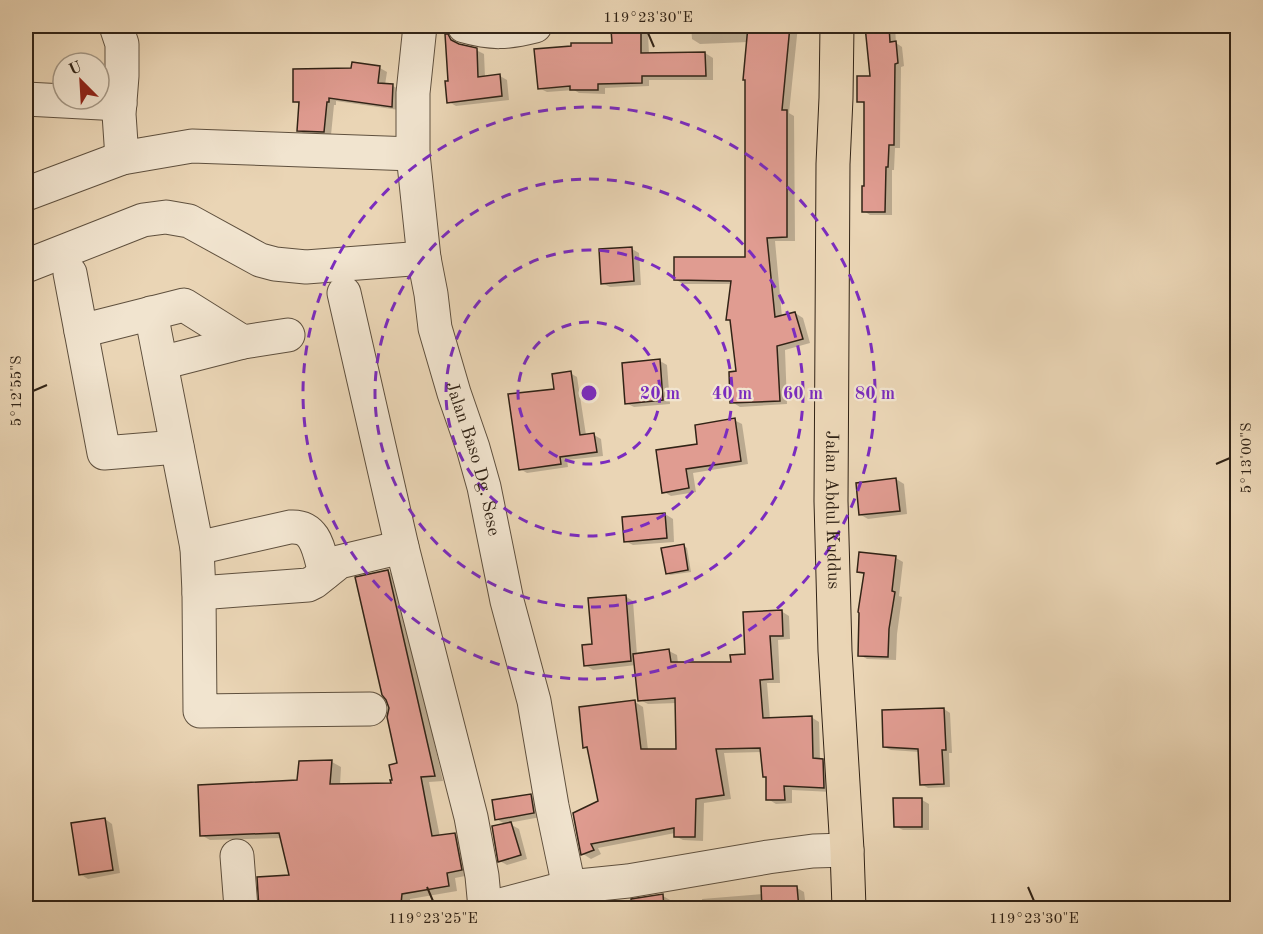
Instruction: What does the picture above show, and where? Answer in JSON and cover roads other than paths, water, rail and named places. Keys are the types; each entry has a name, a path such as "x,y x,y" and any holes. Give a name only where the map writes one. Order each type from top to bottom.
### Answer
{"main road":[{"name":"Jalan Abdul Kuddus","path":"837,26 833,175 831,501 835,651 849,909"}],"street":[{"path":"116,26 122,44 123,76 120,104 122,158"},
{"name":"Jalan Baso Dg. Sese","path":"420,26 413,93 413,154 424,258 435,328 484,486 507,601 534,700 552,806 569,887"},
{"path":"464,26 484,32 508,32 535,26"},
{"path":"26,99 120,104"},
{"path":"26,194 122,158 192,146 413,154"},
{"path":"26,266 143,220 166,217 189,221 260,260 275,264 306,267 424,258"},
{"path":"70,273 104,453 177,447"},
{"path":"344,293 402,547 471,818 487,909 569,887 628,881 813,851 847,850"},
{"path":"81,331 184,305 243,342"},
{"path":"151,313 197,548 200,711 370,709"},
{"path":"161,363 243,342 288,334"},
{"path":"197,548 290,527 299,527 306,529 312,536 325,573"},
{"path":"199,593 304,585 314,582 339,562 402,547"},
{"path":"237,856 241,909"}]}
